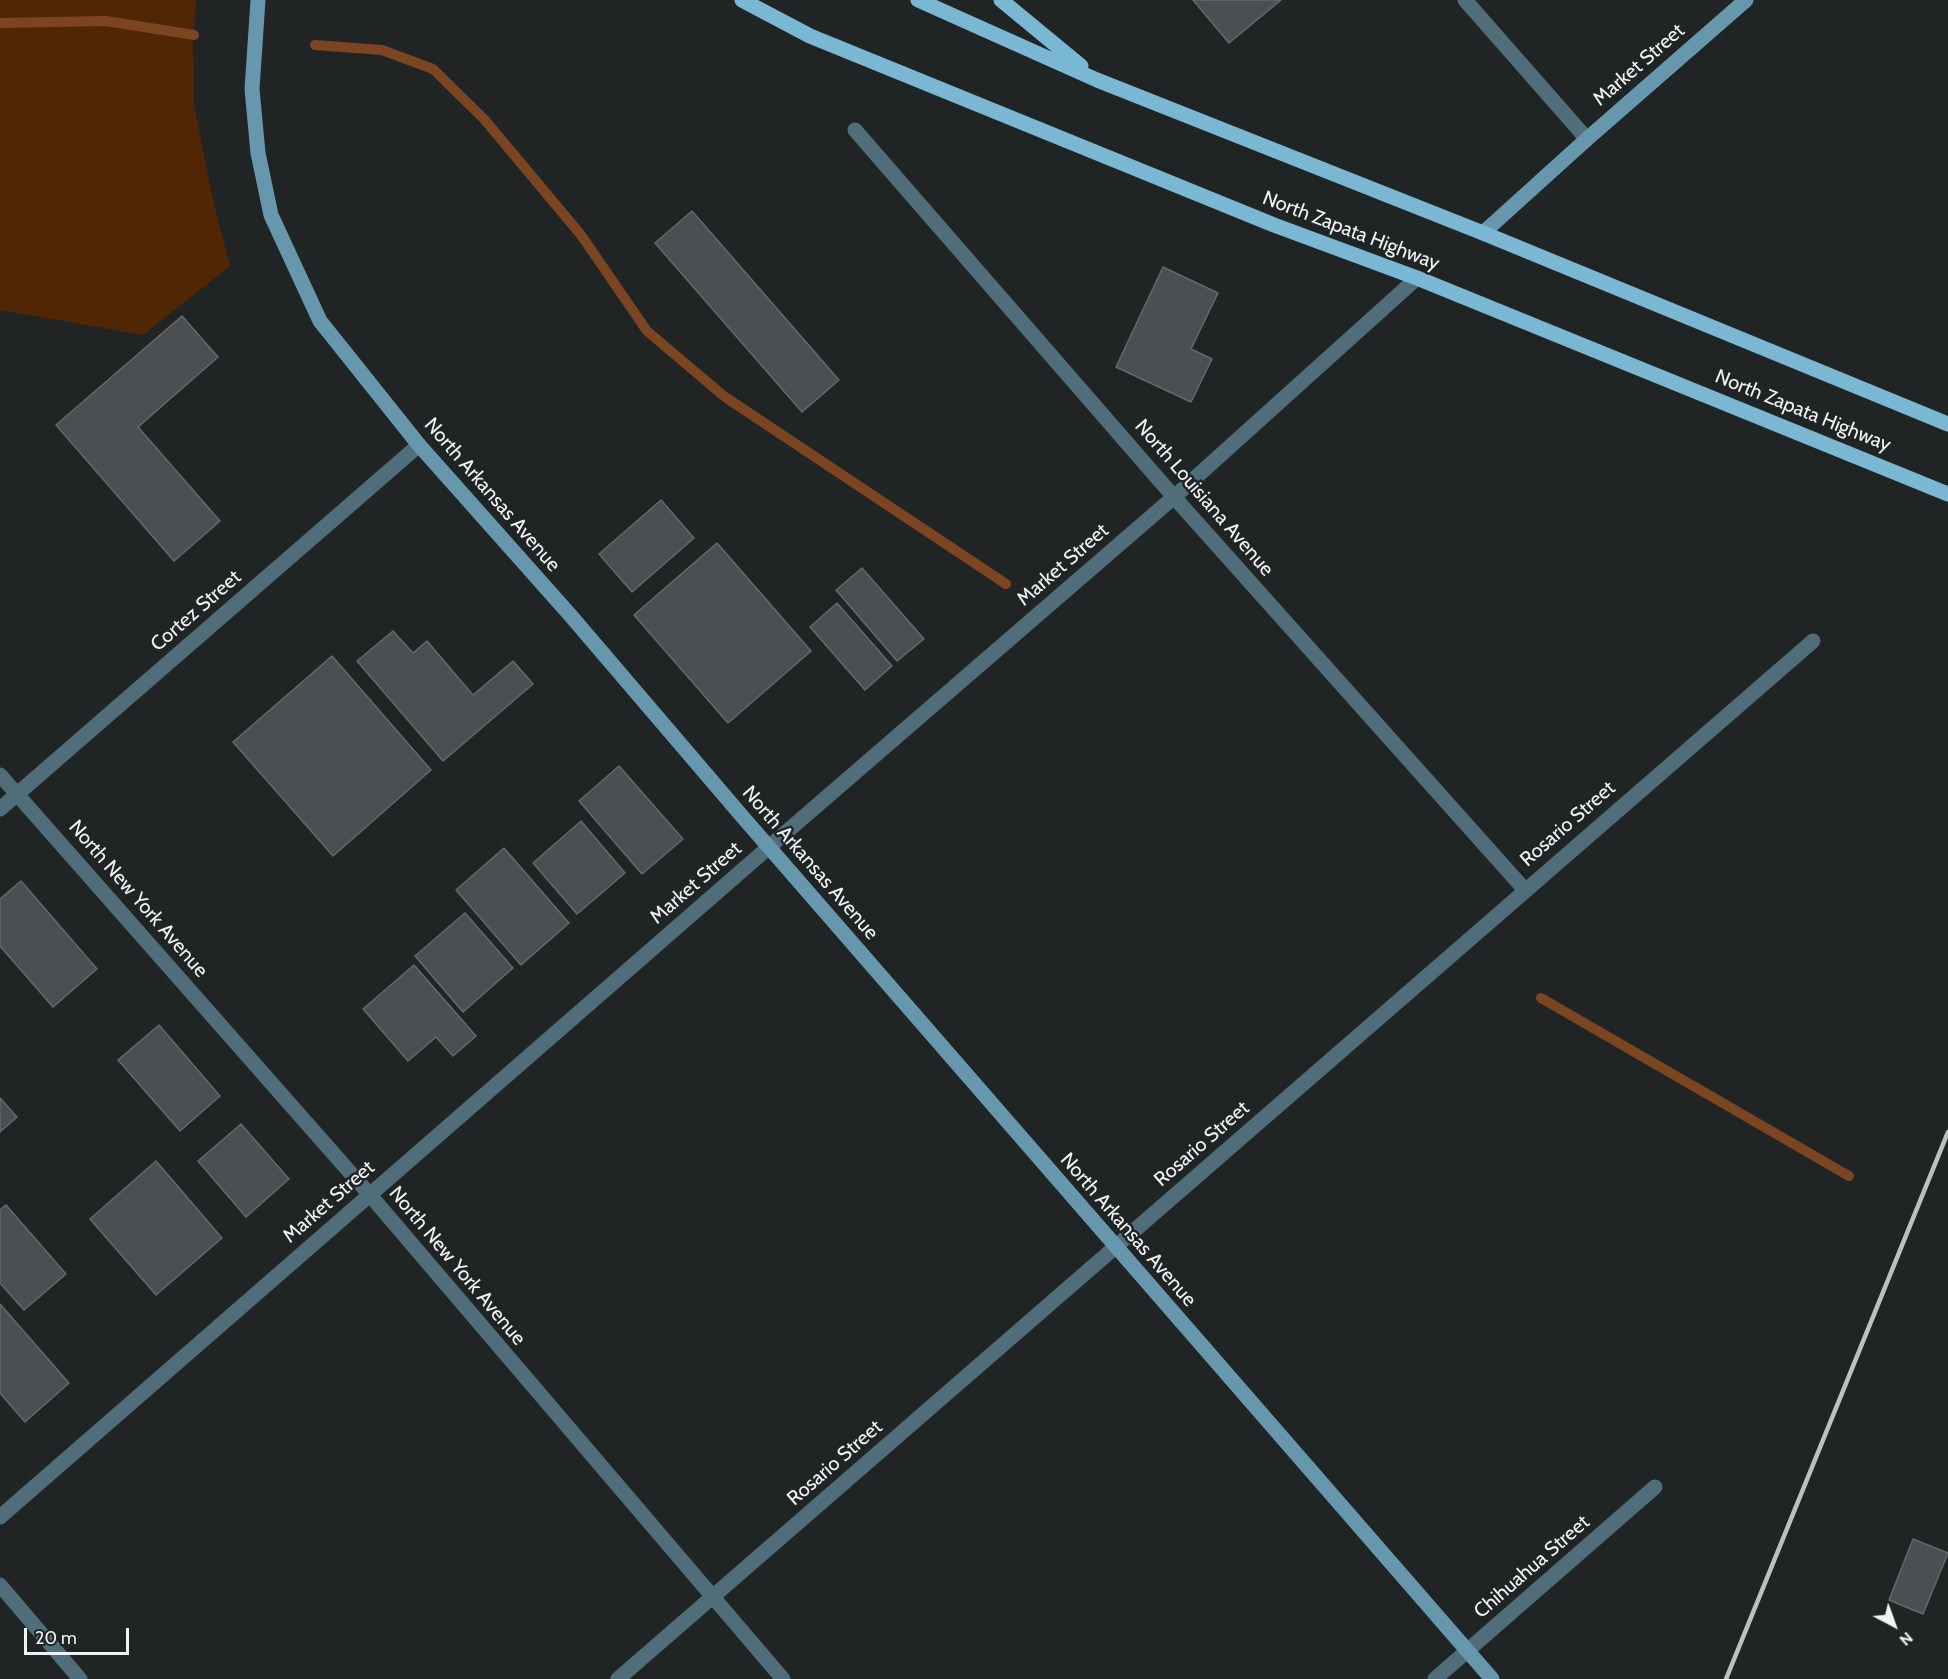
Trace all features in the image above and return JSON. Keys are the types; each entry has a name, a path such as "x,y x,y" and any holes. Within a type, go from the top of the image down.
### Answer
{"main road":[{"name":"North Arkansas Avenue","path":"258,0 252,89 258,153 271,215 320,321 419,445 571,616 769,848 1492,1679"},
{"name":"North Zapata Highway","path":"742,0 810,36 1274,225 1417,278 1948,494"},
{"path":"918,0 1097,80 1483,233 1948,424"},
{"path":"1000,0 1097,80"},
{"name":"Market Street","path":"1483,233 1746,0"}],"street":[{"path":"1465,0 1587,139"},
{"name":"North Louisiana Avenue","path":"855,130 1174,497 1525,890"},
{"name":"Market Street","path":"0,1517 1174,497 1417,278"},
{"name":"Cortez Street","path":"0,809 419,445"},
{"name":"Rosario Street","path":"618,1679 1813,641"},
{"name":"North New York Avenue","path":"0,775 370,1195 783,1679"},
{"name":"Chihuahua Street","path":"1435,1679 1655,1487"},
{"path":"0,1585 80,1679"}],"shaded area":[{"path":"0,0 196,0 193,45 194,104 212,195 230,266 143,335 0,310"}],"building":[{"path":"1193,0 1281,0 1229,43"},
{"path":"692,211 839,380 802,412 655,243"},
{"path":"1163,267 1218,293 1191,349 1212,359 1191,402 1116,367"},
{"path":"182,316 218,357 138,427 220,521 174,561 56,425"},
{"path":"661,500 694,538 632,592 599,554"},
{"path":"717,543 811,651 728,723 634,615"},
{"path":"862,568 924,639 897,661 836,590"},
{"path":"837,603 892,666 865,690 810,627"},
{"path":"393,631 413,653 427,641 473,695 513,661 533,684 443,761 357,661"},
{"path":"332,656 431,770 333,856 233,742"},
{"path":"619,766 683,839 642,874 579,801"},
{"path":"581,821 625,873 577,914 533,863"},
{"path":"504,848 569,923 521,965 456,890"},
{"path":"21,881 97,969 53,1007 0,946 0,899"},
{"path":"465,913 513,968 463,1012 415,956"},
{"path":"414,965 476,1036 453,1056 436,1037 408,1061 363,1009"},
{"path":"159,1025 220,1096 180,1131 118,1060"},
{"path":"0,1098 17,1117 0,1132"},
{"path":"241,1124 289,1179 246,1217 198,1161"},
{"path":"156,1161 222,1238 156,1295 90,1219"},
{"path":"6,1205 66,1274 24,1310 0,1283 0,1210"},
{"path":"0,1304 69,1383 25,1422 0,1393"},
{"path":"1913,1539 1948,1553 1923,1614 1889,1600"}],"waterway":[{"path":"0,23 106,21 194,35"},
{"path":"315,45 382,50 433,69 484,119 581,235 647,331 725,397 1006,584"},
{"path":"1541,998 1849,1176"}],"railway":[{"path":"1726,1679 1948,1132"}]}
